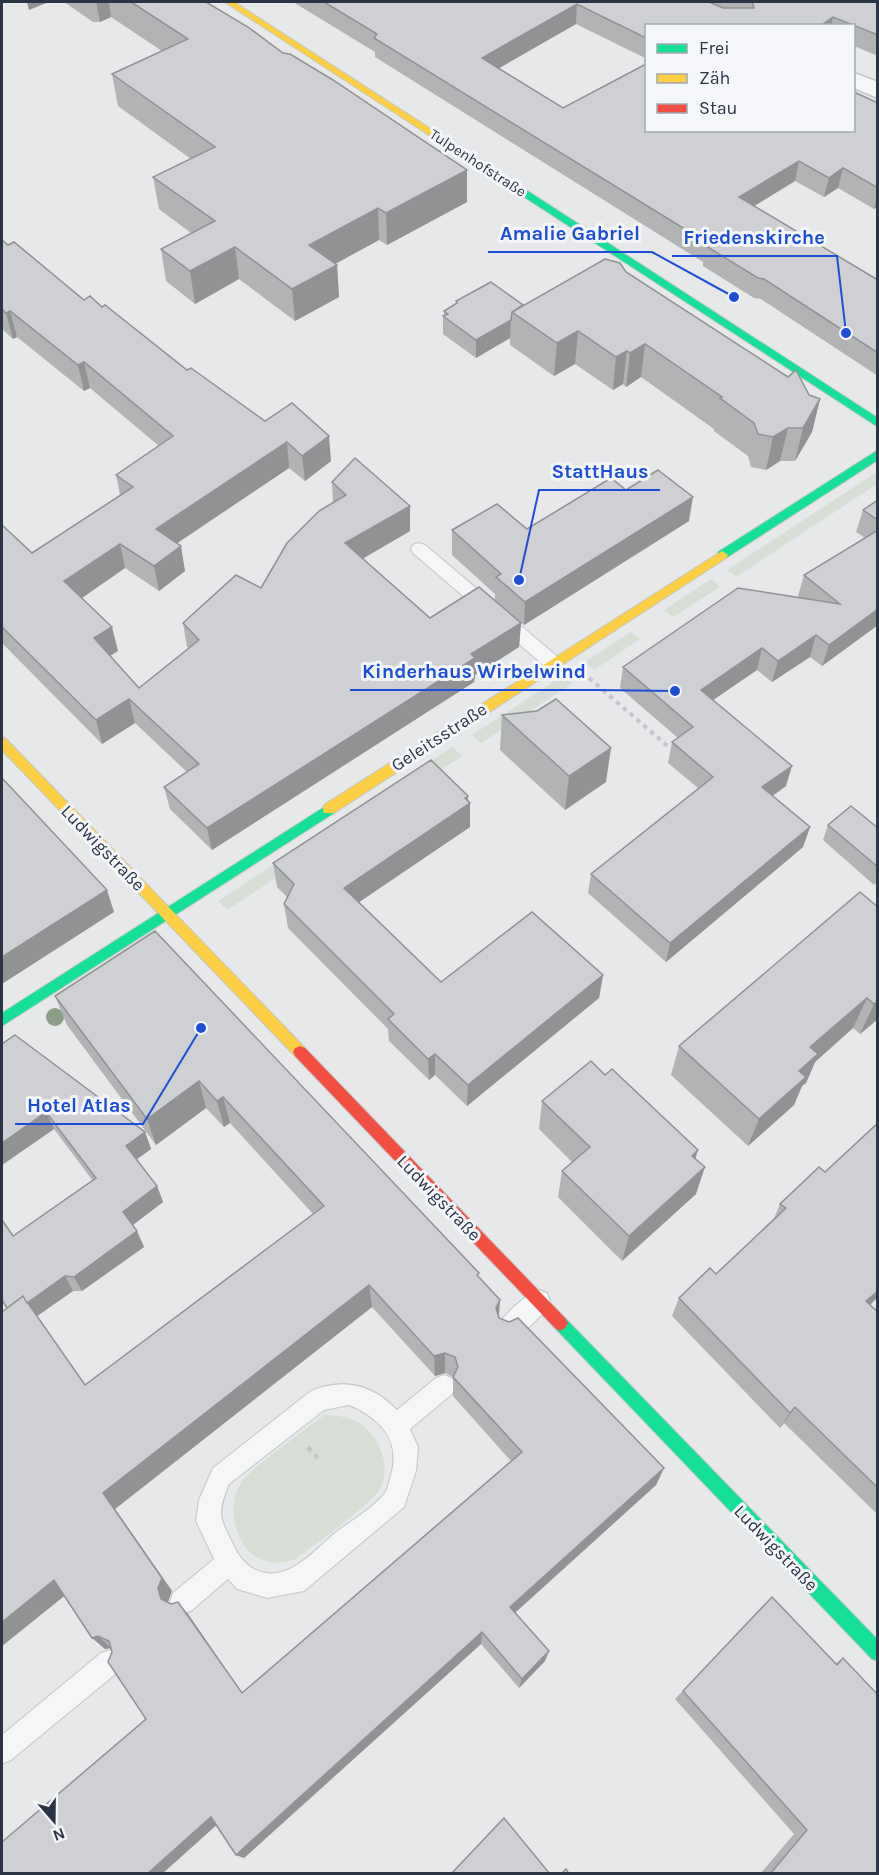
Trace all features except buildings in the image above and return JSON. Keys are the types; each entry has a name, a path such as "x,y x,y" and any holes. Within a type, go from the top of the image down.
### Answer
{"street":[{"name":"Tulpenhofstraße","path":"229,2 878,423"},
{"path":"855,80 878,91"},
{"name":"Geleitsstraße","path":"2,1020 878,454"},
{"name":"Ludwigstraße","path":"2,742 878,1653"}],"lane":[{"path":"419,549 558,660"},
{"path":"507,1330 538,1301"},
{"path":"396,1426 444,1386"},
{"path":"349,1394 376,1406 396,1426 406,1447 404,1471 396,1499 335,1550 295,1582 267,1586 246,1580 229,1563 208,1521 211,1500 221,1476 319,1399 349,1394"},
{"path":"182,1602 229,1563"},
{"path":"2,1751 110,1662"}],"path":[{"path":"558,660 670,748"}],"shaded area":[{"path":"877,472 877,484 736,577 727,570"},
{"path":"711,579 720,587 673,617 664,610"},
{"path":"631,632 640,639 594,670 585,662"},
{"path":"564,675 573,683 481,743 472,735"},
{"path":"452,747 462,756 227,910 218,901"},
{"path":"324,1415 353,1420 370,1432 383,1456 384,1475 381,1487 355,1514 296,1559 282,1562 263,1560 251,1553 241,1541 234,1516 237,1491 246,1476"}],"traffic: fast":[{"path":"432,133 878,423"},
{"path":"722,555 878,454"},
{"path":"2,1020 329,809"},
{"path":"560,1323 878,1653"}],"traffic: slow":[{"path":"229,2 432,133"},
{"path":"329,809 722,555"},
{"path":"2,742 300,1052"}],"traffic: jam":[{"path":"300,1052 560,1323"}],"place":[{"name":"Amalie Gabriel","path":"734,297"},
{"name":"Friedenskirche","path":"846,333"},
{"name":"StattHaus","path":"519,580"},
{"name":"Kinderhaus Wirbelwind","path":"675,691"},
{"name":"Hotel Atlas","path":"201,1028"}]}
